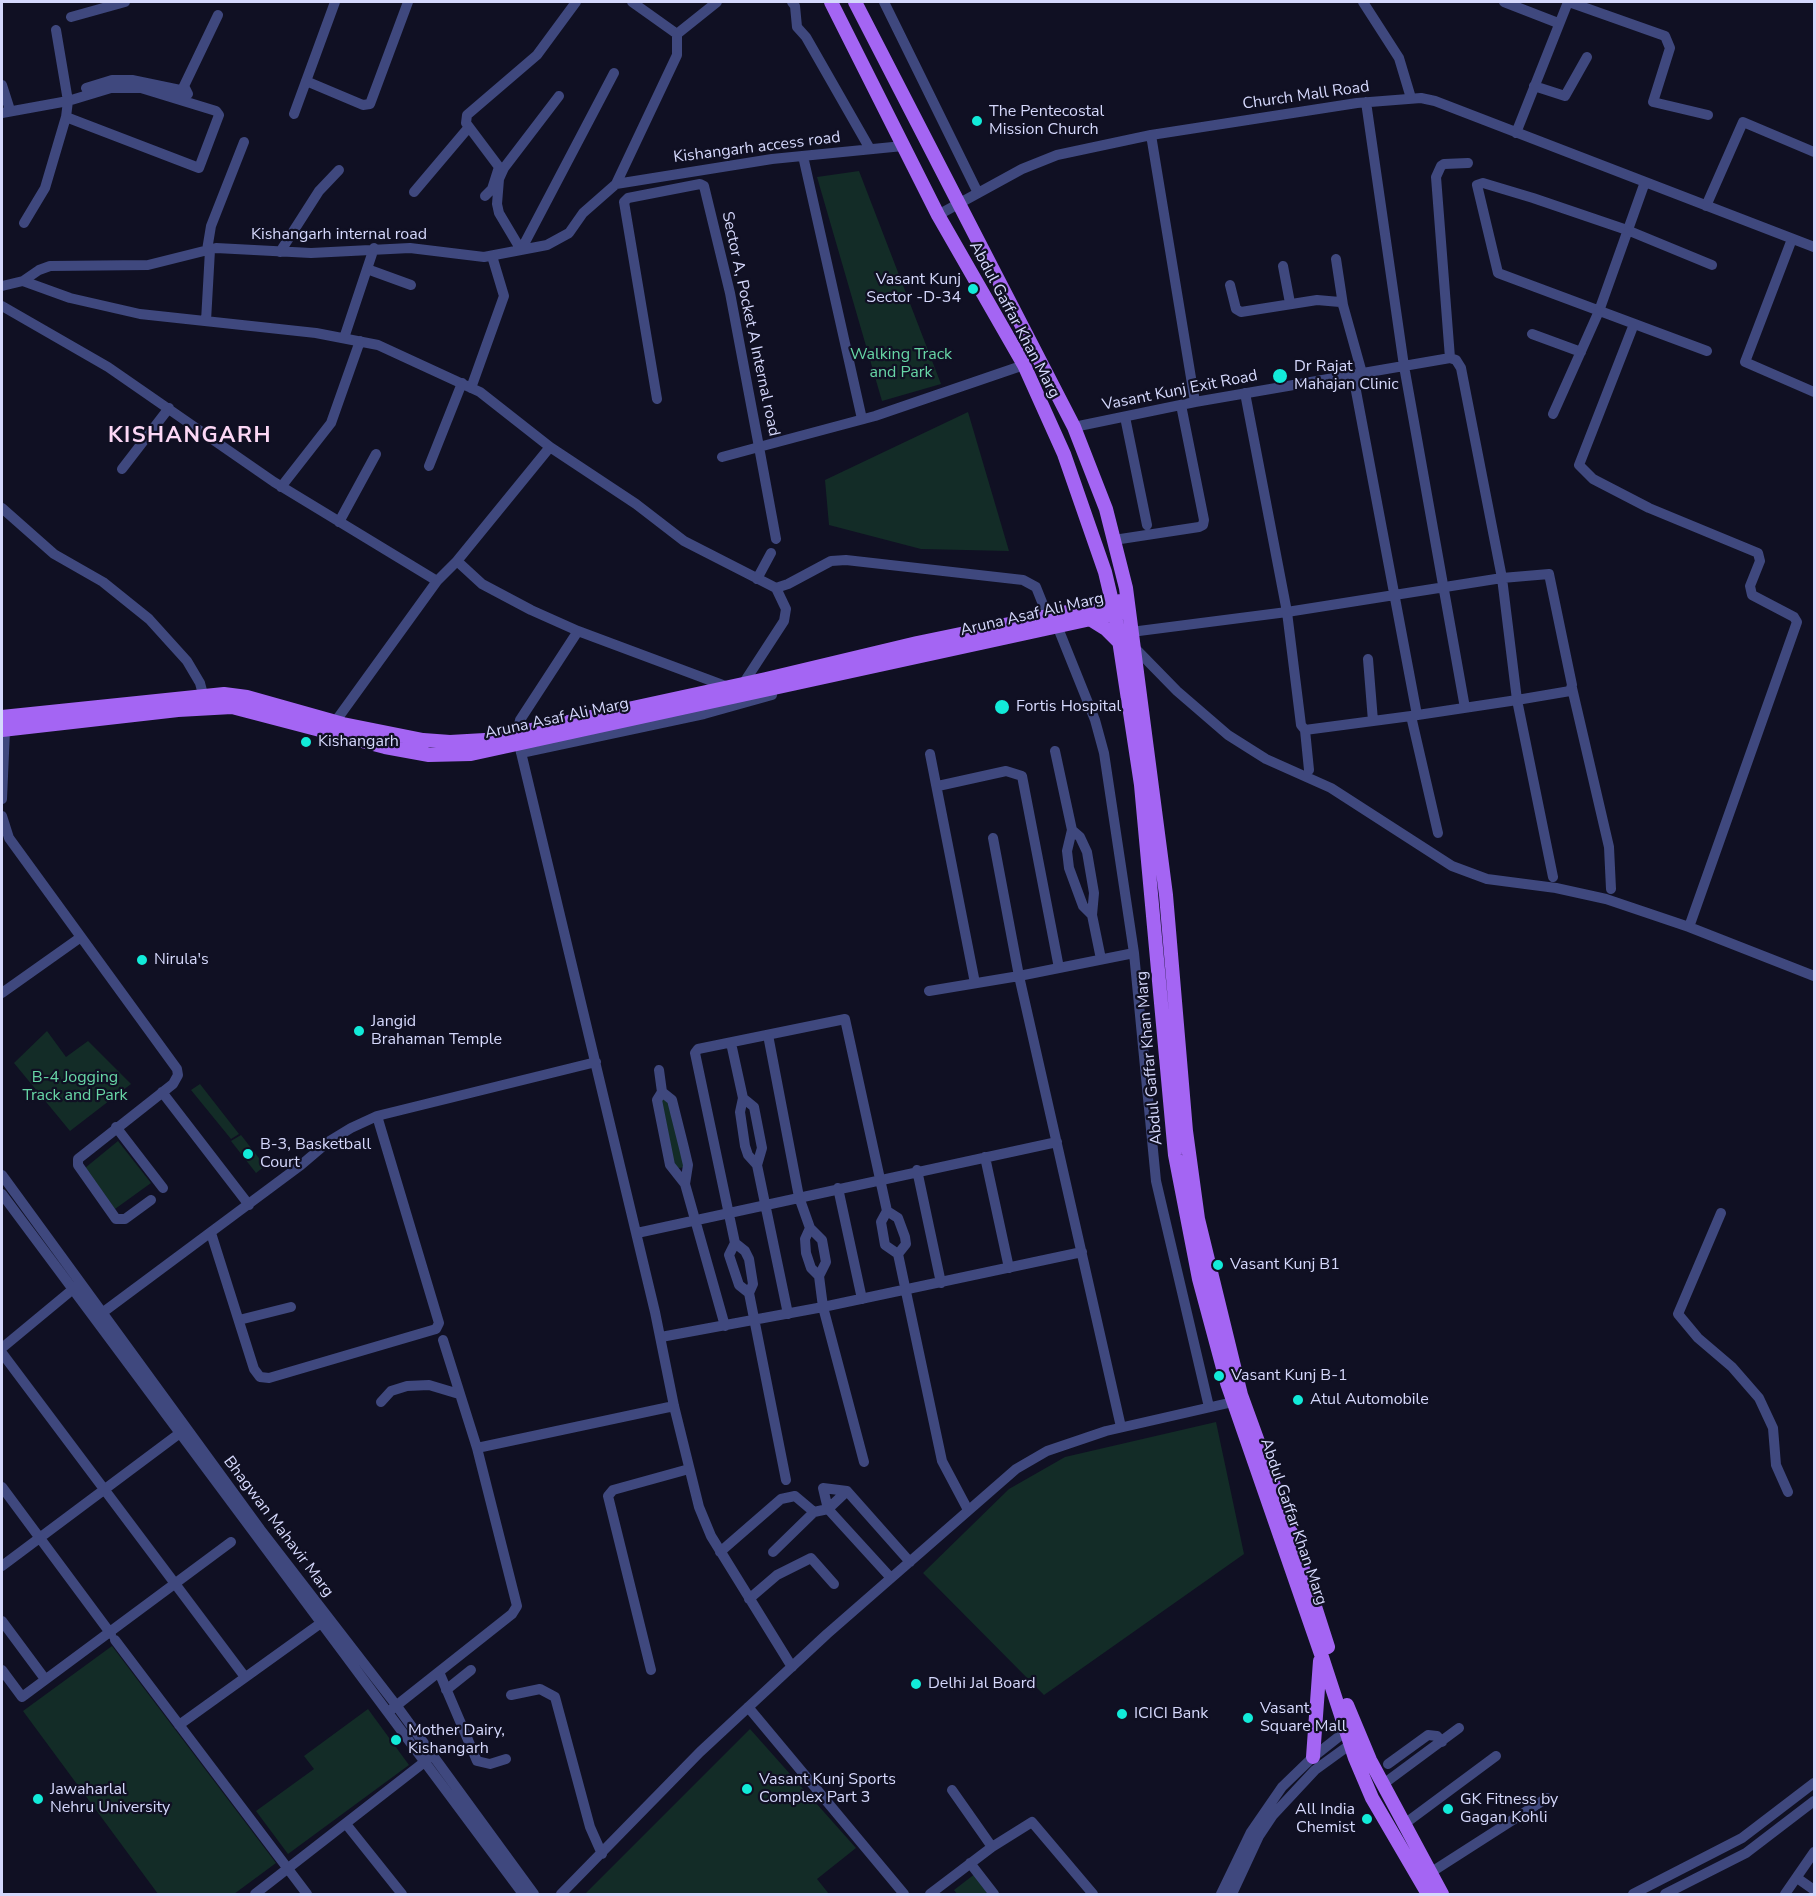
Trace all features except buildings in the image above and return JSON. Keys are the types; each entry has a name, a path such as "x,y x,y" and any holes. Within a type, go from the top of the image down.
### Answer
{"main road":[{"path":"831,2 903,146"},
{"name":"Abdul Gaffar Khan Marg","path":"855,2 1074,427 1100,487 1114,540 1166,895 1186,1131 1198,1219 1241,1395 1311,1588 1372,1798 1428,1894"},
{"name":"Abdul Gaffar Khan Marg","path":"903,146 938,215 1024,365 1064,454 1105,572 1122,603"},
{"path":"1105,572 1104,595 1091,614 1112,634 1127,640"},
{"name":"Aruna Asaf Ali Marg","path":"205,701 385,747 429,755 471,754 1058,628 1122,603"},
{"name":"Aruna Asaf Ali Marg","path":"3,726 247,697 380,733 450,742 484,740 519,743 728,687 917,643 1048,617 1091,614"},
{"name":"Abdul Gaffar Khan Marg","path":"1127,640 1175,1155 1197,1268 1233,1402 1353,1736 1442,1894"},
{"path":"1312,1757 1321,1652"}],"street":[{"path":"71,17 125,2"},
{"path":"294,114 334,2"},
{"path":"306,81 363,105 370,104 408,2"},
{"path":"485,196 492,189 499,166 466,123 467,116 537,55 576,2"},
{"path":"677,34 717,2"},
{"path":"792,2 795,6 796,27 806,37 870,149"},
{"path":"884,2 978,193"},
{"path":"1363,2 1399,58 1411,98"},
{"path":"1504,2 1558,23"},
{"path":"1516,133 1568,2 1665,36 1670,48 1653,102 1708,116"},
{"path":"638,3 677,34"},
{"path":"185,91 184,86 218,15"},
{"path":"24,223 45,188 66,117 67,98 56,30"},
{"path":"616,184 677,55 677,34"},
{"path":"1534,86 1565,96 1587,57"},
{"path":"521,250 614,73"},
{"path":"67,98 112,80 148,81 185,91 193,98 216,105"},
{"path":"2,85 6,112 111,88 141,88 216,111 219,116 199,168 66,117"},
{"path":"521,250 499,213 497,204 499,179 504,168 559,96"},
{"name":"Church Mall Road","path":"938,215 1038,162 1097,146 1151,135 1366,102 1411,98 1435,101 1815,247"},
{"path":"1366,102 1404,366 1465,708"},
{"path":"1706,206 1743,122 1815,152"},
{"path":"414,192 469,127"},
{"path":"1151,135 1195,402"},
{"path":"206,321 208,250 212,226 244,142"},
{"name":"Kishangarh access road","path":"616,184 672,173 903,146"},
{"path":"803,156 862,419"},
{"path":"1468,163 1444,164 1436,177 1450,358 1456,360 1461,368 1502,578 1517,700 1553,877"},
{"path":"280,252 319,191 339,170"},
{"path":"1553,414 1599,311 1645,182"},
{"path":"1707,351 1497,273 1477,185 1483,183 1533,198 1627,230 1712,265"},
{"name":"Kishangarh internal road","path":"23,281 39,270 56,265 148,265 208,250 228,248 280,252 417,248 492,256 557,241 568,233 583,213 616,184"},
{"name":"Sector A, Pocket A Internal road","path":"657,394 641,309 625,200 703,184 730,292 759,447 924,400 1024,365"},
{"path":"1792,239 1745,362 1815,392"},
{"path":"344,338 374,248"},
{"path":"429,466 467,385 504,296 492,256"},
{"path":"1336,259 1358,374 1414,716 1438,833"},
{"path":"1283,266 1290,303"},
{"path":"367,270 411,285"},
{"path":"2,286 23,281 95,305 150,315 360,341 378,345 467,385 497,404 550,447 636,504 693,546 776,588 786,609 784,621 743,684"},
{"path":"1230,285 1236,309 1241,312 1290,303 1327,300 1343,305"},
{"path":"2,306 108,367 281,487 437,582"},
{"path":"1634,324 1579,465 1593,479 1649,508 1754,550 1760,558 1750,586 1752,595 1794,617 1797,622 1689,927"},
{"path":"1532,334 1581,352"},
{"path":"281,487 332,423 360,341"},
{"name":"Vasant Kunj Exit Road","path":"1074,427 1195,402 1450,358"},
{"path":"1245,393 1287,612 1309,770"},
{"path":"1114,540 1203,525 1204,520 1181,405"},
{"path":"122,469 169,408"},
{"path":"1125,417 1147,525"},
{"path":"335,722 437,582 457,561 550,447"},
{"path":"723,457 759,447 776,539"},
{"path":"339,522 376,454"},
{"path":"2,508 54,554 104,582 149,619 187,661 205,701"},
{"path":"757,579 771,553"},
{"path":"776,588 831,561 846,560 1023,580 1036,587 1048,617"},
{"path":"457,561 477,580 501,595 578,631 728,687"},
{"path":"1611,889 1609,847 1572,688 1549,574 1502,578 1287,612 1169,627 1127,640 1177,691 1228,735 1266,759 1331,788 1452,866 1487,879 1556,888 1594,896 1689,927 1815,976"},
{"path":"1058,628 1095,720 1104,753 1134,953 1156,1181 1209,1407"},
{"path":"578,631 520,720 519,743 637,1233 674,1406 703,1521 792,1667"},
{"path":"1368,659 1373,722"},
{"path":"519,743 704,714 825,681 921,663"},
{"path":"1305,730 1373,722 1568,692 1572,688"},
{"path":"2,800 3,726"},
{"path":"1055,751 1072,830 1067,851 1070,868 1083,906 1092,915"},
{"path":"930,754 975,983"},
{"path":"938,786 1006,771 1022,776 1059,968"},
{"path":"2,816 9,838 177,1070 176,1080 78,1159 78,1165 118,1220 151,1200"},
{"path":"1072,830 1080,837 1087,852 1095,893 1092,915 1101,960"},
{"path":"993,838 1019,976 1121,1427"},
{"path":"2,993 81,937"},
{"path":"929,991 1134,953"},
{"path":"749,1293 753,1284 747,1254 735,1243 694,1055 698,1049 845,1019 878,1179 887,1211 898,1218 905,1237 906,1244 898,1254"},
{"path":"768,1035 799,1197 810,1228 822,1240 826,1262 819,1276 824,1307 864,1462"},
{"path":"731,1043 743,1098 740,1112 745,1146 748,1155 757,1164"},
{"path":"99,1316 249,1205 328,1142 377,1116 596,1062"},
{"path":"659,1070 662,1092 657,1100 670,1165 685,1184"},
{"path":"162,1092 249,1205"},
{"path":"662,1092 672,1100 688,1165 685,1184 693,1220 725,1326"},
{"path":"743,1098 754,1107 762,1148 757,1164 788,1314"},
{"path":"210,1233 254,1369 260,1377 264,1378 438,1328 439,1323 377,1116"},
{"path":"116,1127 163,1188"},
{"path":"637,1233 917,1170 1057,1142"},
{"path":"985,1157 1008,1268"},
{"path":"917,1170 941,1283"},
{"name":"Bhagwan Mahavir Marg","path":"2,1175 81,1282 99,1316 387,1713 427,1759 534,1894"},
{"path":"838,1188 862,1299"},
{"name":"Bhagwan Mahavir Marg","path":"2,1194 73,1291 99,1316"},
{"path":"887,1211 881,1222 885,1245 898,1254 937,1444 942,1461 968,1510"},
{"path":"1721,1213 1678,1314 1698,1338 1732,1367 1759,1398 1773,1428 1776,1465 1788,1492"},
{"path":"810,1228 805,1239 806,1253 811,1268 819,1276"},
{"path":"735,1243 729,1255 739,1285 749,1293 786,1480"},
{"path":"661,1337 756,1321 1082,1252"},
{"path":"2,1348 81,1282"},
{"path":"238,1320 291,1307"},
{"path":"387,1713 512,1614 518,1606 477,1448 443,1340"},
{"path":"2,1353 103,1491 245,1677"},
{"path":"381,1402 391,1391 407,1386 429,1385 459,1394"},
{"path":"561,1894 700,1752 748,1707 968,1510 1030,1459 1047,1451 1121,1427 1233,1402"},
{"path":"477,1448 674,1406"},
{"path":"2,1566 182,1431"},
{"name":"Bhagwan Mahavir Marg","path":"182,1431 396,1705 427,1759 523,1894"},
{"path":"651,1670 608,1496 612,1490 689,1469"},
{"path":"2,1487 306,1894"},
{"path":"891,1578 828,1509 823,1488 847,1491 910,1562"},
{"path":"773,1552 814,1512 828,1509 847,1491"},
{"path":"720,1552 781,1499 795,1496 814,1512"},
{"path":"2,1670 22,1697 45,1679 52,1677 113,1637 231,1542"},
{"path":"749,1599 777,1575 811,1558 834,1584"},
{"path":"2,1621 45,1679"},
{"path":"179,1725 321,1623"},
{"path":"446,1690 471,1670"},
{"path":"439,1672 477,1761 490,1764 506,1759"},
{"path":"511,1695 540,1689 555,1697 590,1827 602,1854"},
{"path":"748,1707 904,1894"},
{"path":"1382,1785 1459,1728"},
{"path":"1388,1764 1428,1735 1437,1736 1442,1742"},
{"path":"1221,1894 1259,1820 1282,1787 1312,1757 1353,1736"},
{"path":"1232,1894 1259,1836 1273,1815 1314,1770 1353,1736"},
{"path":"1403,1825 1496,1756"},
{"path":"255,1894 427,1759"},
{"path":"1634,1894 1745,1836 1815,1783"},
{"path":"952,1790 992,1847"},
{"path":"1430,1873 1547,1798"},
{"path":"1665,1894 1752,1848 1815,1800"},
{"path":"930,1894 992,1847 1032,1822 1093,1894"},
{"path":"346,1824 402,1894"},
{"path":"1745,1836 1752,1848"},
{"path":"1785,1894 1815,1851"},
{"path":"970,1863 994,1894"},
{"path":"1797,1878 1815,1890"}],"green space":[{"name":"Walking Track and Park","path":"859,171 941,384 882,401 817,177"},
{"path":"968,412 1009,551 921,549 829,525 825,480"},
{"name":"B-4 Jogging Track and Park","path":"47,1031 66,1057 88,1041 131,1084 70,1131 14,1063"},
{"path":"200,1084 239,1134 231,1139 191,1090"},
{"path":"658,1090 668,1100 685,1167 673,1169"},
{"name":"B-3, Basketball Court","path":"241,1135 265,1166 256,1173 231,1141"},
{"path":"118,1141 151,1183 115,1209 85,1168"},
{"path":"1216,1422 1244,1554 1044,1695 923,1573 1009,1489 1065,1457"},
{"path":"112,1646 276,1863 234,1894 158,1894 23,1711"},
{"path":"368,1709 409,1765 288,1854 256,1811 314,1769 304,1756"},
{"name":"Vasant Kunj Sports Complex Part 3","path":"750,1729 856,1848 817,1879 829,1894 585,1894"},
{"path":"980,1870 1000,1894 957,1894 954,1890"}],"place":[{"name":"The Pentecostal Mission Church","path":"977,121"},
{"name":"Vasant Kunj Sector -D-34","path":"973,289"},
{"name":"Dr Rajat Mahajan Clinic","path":"1280,376"},
{"name":"Fortis Hospital","path":"1002,707"},
{"name":"Kishangarh","path":"306,742"},
{"name":"Nirula's","path":"142,960"},
{"name":"Jangid Brahaman Temple","path":"359,1031"},
{"name":"B-3, Basketball Court","path":"248,1154"},
{"name":"Vasant Kunj B1","path":"1218,1265"},
{"name":"Vasant Kunj B-1","path":"1219,1376"},
{"name":"Atul Automobile","path":"1298,1400"},
{"name":"Delhi Jal Board","path":"916,1684"},
{"name":"ICICI Bank","path":"1122,1714"},
{"name":"Vasant Square Mall","path":"1248,1718"},
{"name":"Mother Dairy, Kishangarh","path":"396,1740"},
{"name":"Vasant Kunj Sports Complex Part 3","path":"747,1789"},
{"name":"Jawaharlal Nehru University","path":"38,1799"},
{"name":"GK Fitness by Gagan Kohli","path":"1448,1809"},
{"name":"All India Chemist","path":"1367,1819"}],"district":[{"name":"KISHANGARH","path":"190,437"}]}
